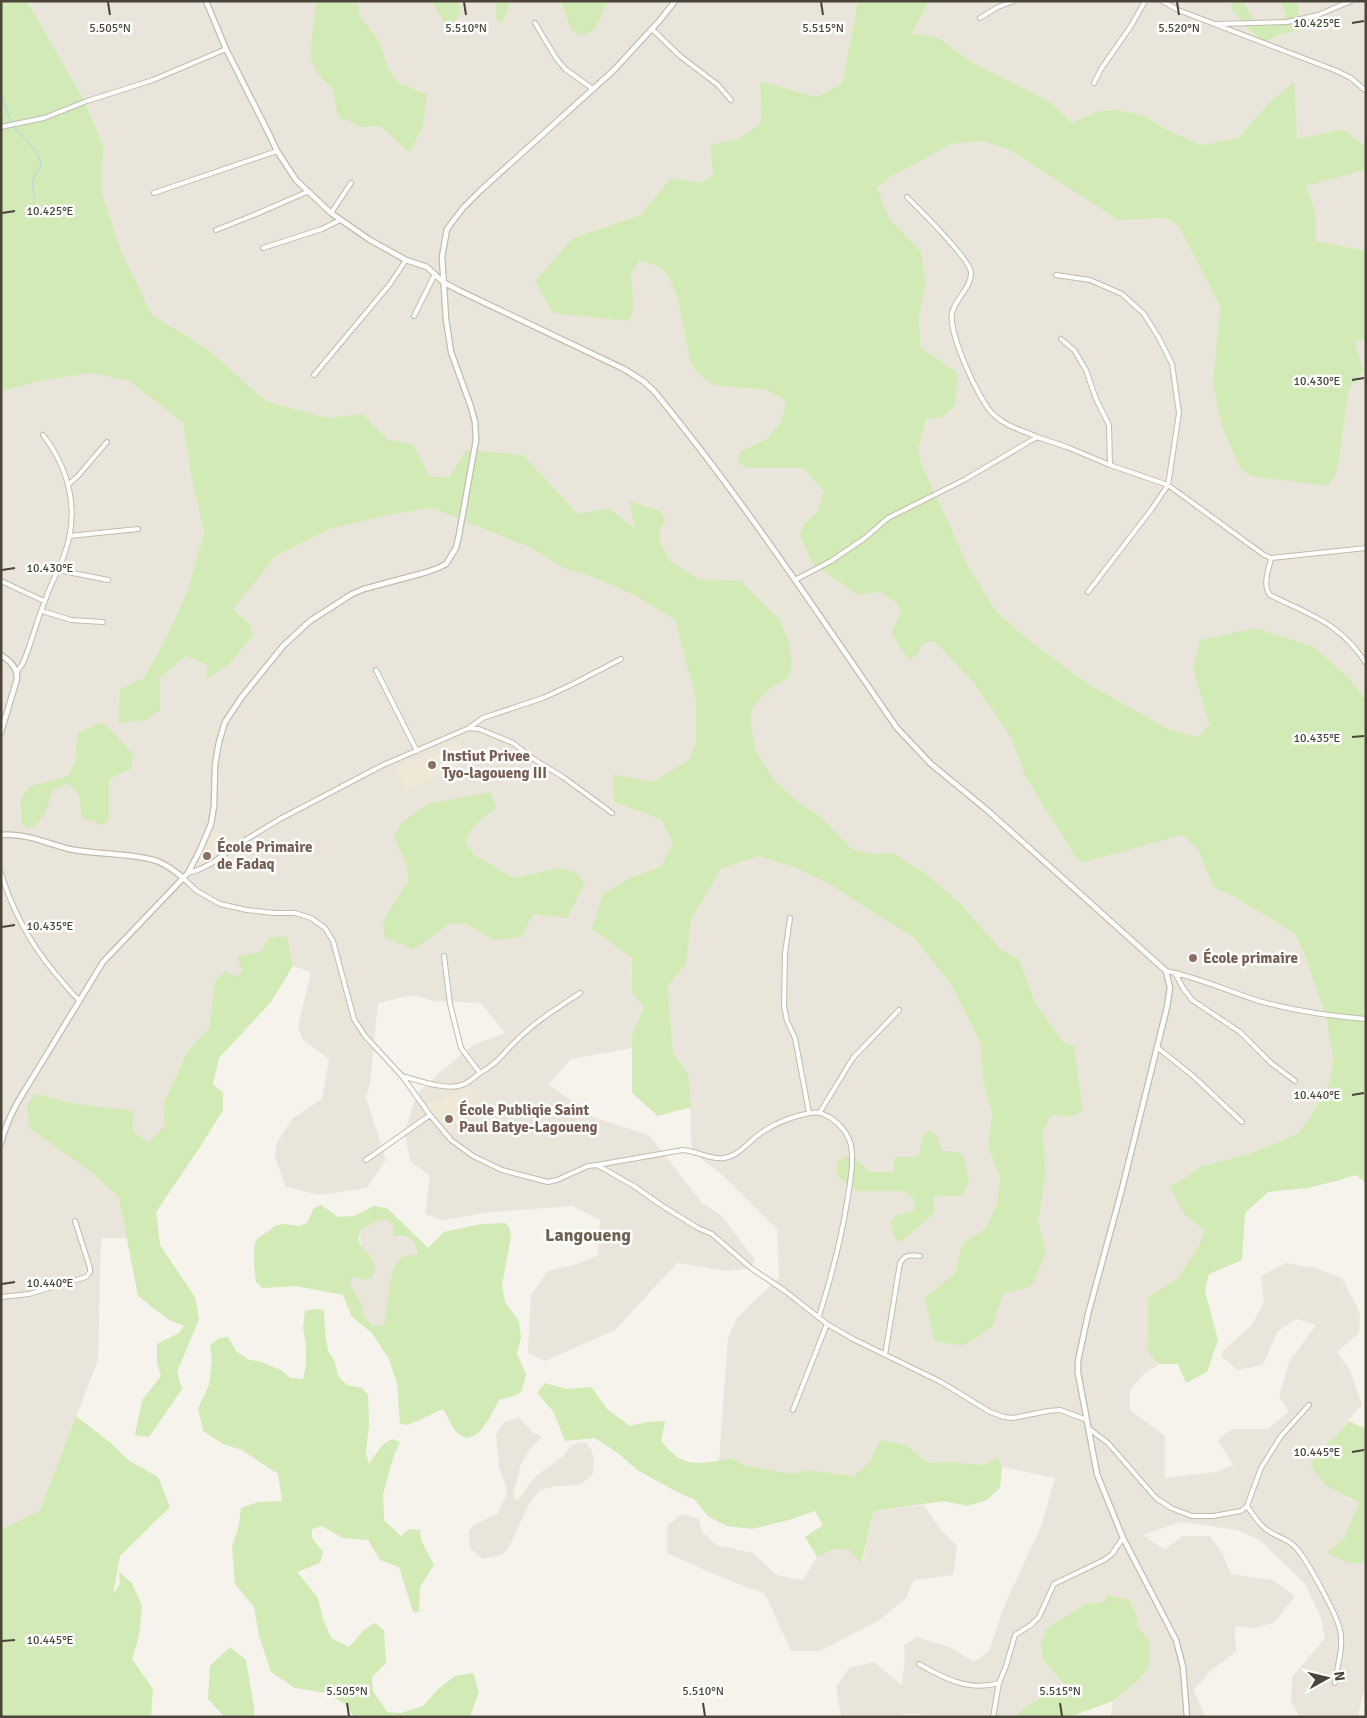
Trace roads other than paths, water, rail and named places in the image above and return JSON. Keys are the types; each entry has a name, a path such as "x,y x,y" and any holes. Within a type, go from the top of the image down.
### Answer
{"street":[{"path":"206,1 226,49 277,151 296,180 307,192 340,220 370,240 406,260 427,267 444,282 584,349 643,381 667,406 795,580 897,728 931,764 1000,822 1166,971 1185,975 1294,1010 1318,1015 1366,1019"},
{"path":"1,1143 14,1106 103,962 188,873 211,824 214,806 215,765 225,722 241,698 283,646 310,621 352,594 446,564 456,548 473,460 475,431 471,407 451,352 446,319 442,269 444,240 447,229 462,208 614,70 675,1"},
{"path":"980,18 998,7 1014,1"},
{"path":"1094,83 1145,1"},
{"path":"1162,1 1214,25 1337,71 1351,78 1366,91"},
{"path":"1214,25 1242,22 1288,22 1318,15 1350,1"},
{"path":"535,24 565,69 593,89"},
{"path":"652,29 680,56 718,85 731,100"},
{"path":"1,127 44,118 87,101 153,80 226,49"},
{"path":"154,193 277,151"},
{"path":"331,213 351,183"},
{"path":"216,230 307,192"},
{"path":"907,197 941,232 968,264 971,271 970,281 956,304 952,314 952,326 964,361 982,398 992,413 1004,423 1016,430 1168,485 1271,558 1366,548"},
{"path":"264,248 322,229 340,220"},
{"path":"314,375 390,284 406,260"},
{"path":"414,316 435,274"},
{"path":"1056,275 1090,280 1122,294 1144,314 1172,364 1179,413 1168,485 1088,592"},
{"path":"1061,339 1074,350 1086,370 1096,399 1109,425 1110,465"},
{"path":"1,732 17,679 17,672 26,657 44,601 65,553 69,536 72,505 69,484 54,449 43,435"},
{"path":"795,580 831,561 865,538 888,518 964,480 1037,437"},
{"path":"69,484 108,442"},
{"path":"69,536 138,529"},
{"path":"1271,558 1266,583 1267,591 1270,595 1316,616 1341,633 1366,662"},
{"path":"58,570 108,580"},
{"path":"1,581 44,601"},
{"path":"42,610 76,621 103,622"},
{"path":"1,655 17,672"},
{"path":"188,873 212,863 237,844 326,794 383,765 469,728 484,718 543,698 621,659"},
{"path":"376,670 417,752"},
{"path":"469,728 479,729 513,743 612,813"},
{"path":"1,836 10,834 30,836 69,848 156,861 170,868 197,891 220,904 247,910 295,913 311,918 324,928 333,941 354,1019 365,1036 402,1076 451,1140 473,1156 502,1170 548,1182 588,1166 683,1150 726,1158 735,1154 762,1132 779,1123 809,1113 820,1112 840,1124 847,1134 851,1146 851,1178 833,1274 819,1316"},
{"path":"1,873 19,918 47,964 68,991 80,1001"},
{"path":"790,918 785,953 784,1006 787,1021 795,1038 809,1113"},
{"path":"444,956 450,1004 461,1048 480,1072"},
{"path":"1166,971 1170,988 1158,1048 1088,1314 1078,1361 1078,1373 1097,1474 1124,1538 1176,1640 1183,1667 1187,1717"},
{"path":"1175,973 1192,1000 1228,1022 1270,1062 1295,1081"},
{"path":"402,1076 433,1085 456,1087 464,1085 501,1058 517,1040 545,1016 580,993"},
{"path":"820,1112 853,1058 899,1010"},
{"path":"1158,1048 1193,1076 1242,1122"},
{"path":"366,1160 430,1115"},
{"path":"597,1165 634,1186 698,1228 712,1234 751,1268 828,1324 941,1382 990,1412 1013,1418 1060,1410 1087,1420"},
{"path":"1,1297 29,1294 86,1277 90,1272 90,1268 76,1221"},
{"path":"885,1354 900,1263 904,1257 909,1255 920,1256"},
{"path":"793,1410 828,1324"},
{"path":"1088,1428 1108,1443 1156,1498 1171,1508 1192,1516 1213,1516 1241,1511 1247,1506 1261,1468 1280,1436 1309,1405"},
{"path":"1247,1506 1259,1523 1270,1533 1283,1538 1298,1549 1327,1601 1340,1629 1341,1645 1335,1683"},
{"path":"993,1717 999,1683 1015,1636 1031,1626 1039,1617 1054,1584 1104,1560 1112,1554 1124,1538"},
{"path":"919,1664 939,1676 977,1687 999,1683"}],"waterway":[{"path":"1,94 11,122"},
{"path":"13,126 35,150 40,161 41,167 35,175 33,182 35,199"}],"place":[{"name":"Instiut Privee Tyo-lagoueng III","path":"432,765"},
{"name":"École Primaire de Fadaq","path":"207,856"},
{"name":"École primaire","path":"1193,958"},
{"name":"École Publiqie Saint Paul Batye-Lagoueng","path":"449,1119"}],"district":[{"name":"Langoueng","path":"588,1235"}]}
